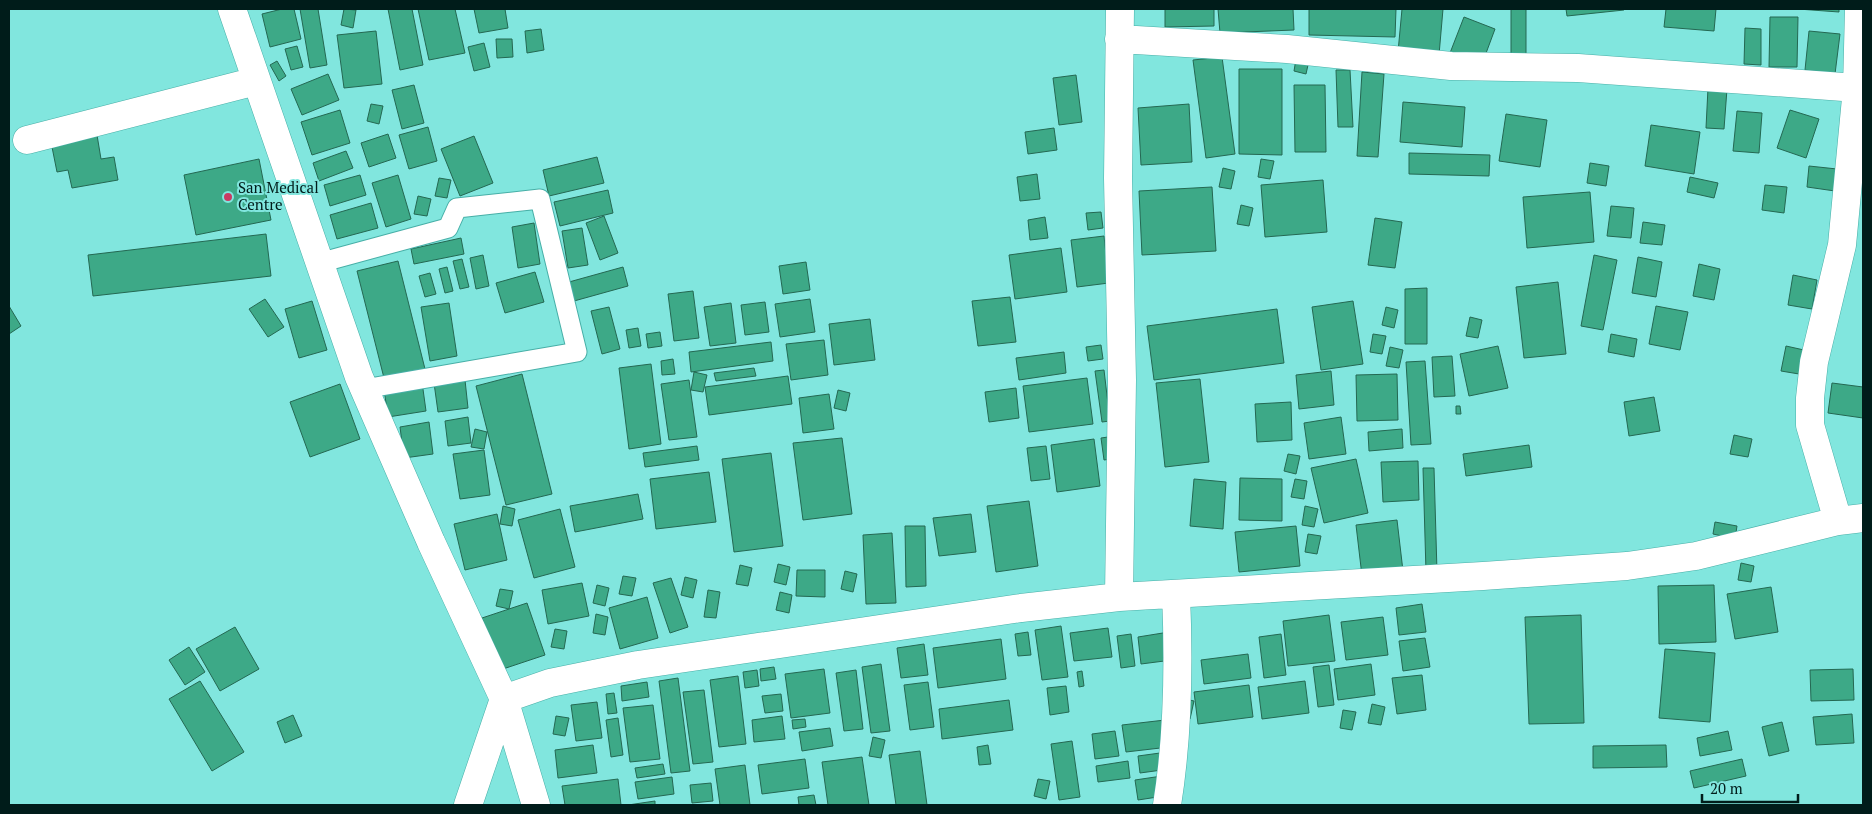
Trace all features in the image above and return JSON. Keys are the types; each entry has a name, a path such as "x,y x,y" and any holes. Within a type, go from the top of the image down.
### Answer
{"street":[{"path":"232,9 364,389 431,542 504,699 536,805"},
{"path":"1120,9 1118,178 1122,380 1120,597"},
{"path":"504,699 550,683 638,665 1011,610 1120,597 1627,566 1696,556 1851,520 1810,425 1810,398 1814,362 1842,245 1857,88 1859,9"},
{"path":"1119,39 1287,49 1451,66 1578,68 1857,88"},
{"path":"27,140 256,81"},
{"path":"1167,805 1175,718 1178,641 1176,594"},
{"path":"468,805 504,699"}],"lane":[{"path":"319,262 448,228 457,208 540,199 577,352 364,389"}],"building":[{"path":"282,9 294,9 301,39 270,47 262,14"},
{"path":"300,9 318,9 327,65 310,68"},
{"path":"344,9 356,10 353,28 341,25"},
{"path":"388,9 412,9 423,65 400,70"},
{"path":"418,9 455,9 465,53 429,60"},
{"path":"474,9 505,9 508,28 479,33"},
{"path":"1165,9 1214,9 1214,26 1165,27"},
{"path":"1218,9 1293,9 1294,30 1220,33"},
{"path":"1309,9 1396,9 1395,37 1309,35"},
{"path":"1402,9 1443,9 1439,55 1398,52"},
{"path":"1511,9 1526,9 1526,58 1511,58"},
{"path":"1566,9 1624,9 1624,10 1567,16"},
{"path":"1666,9 1716,9 1714,31 1664,27"},
{"path":"1798,9 1839,9 1839,12"},
{"path":"1464,17 1495,29 1482,64 1450,53"},
{"path":"1770,17 1798,17 1797,67 1769,67"},
{"path":"1745,28 1761,29 1761,65 1744,64"},
{"path":"541,29 544,50 527,53 525,31"},
{"path":"376,31 382,84 344,88 337,35"},
{"path":"1809,31 1840,34 1835,74 1805,70"},
{"path":"496,39 512,39 513,57 497,58"},
{"path":"484,43 490,67 474,71 468,47"},
{"path":"297,46 303,67 291,70 285,49"},
{"path":"1297,53 1310,56 1306,74 1294,71"},
{"path":"1222,57 1235,154 1206,158 1193,60"},
{"path":"277,61 286,76 279,81 270,65"},
{"path":"1239,69 1282,69 1282,155 1239,154"},
{"path":"1336,70 1350,70 1353,127 1338,127"},
{"path":"1362,72 1384,74 1378,157 1357,156"},
{"path":"328,74 339,100 302,115 291,89"},
{"path":"1076,75 1082,122 1059,125 1053,78"},
{"path":"414,85 424,123 402,129 392,90"},
{"path":"1294,85 1325,85 1326,152 1295,152"},
{"path":"1708,88 1727,89 1724,129 1706,128"},
{"path":"1403,102 1465,107 1462,147 1400,142"},
{"path":"371,104 383,106 379,124 367,121"},
{"path":"1189,104 1192,162 1141,165 1138,108"},
{"path":"340,110 350,143 312,155 301,122"},
{"path":"1790,110 1819,119 1806,158 1777,148"},
{"path":"1737,111 1762,113 1759,153 1733,151"},
{"path":"1506,114 1547,120 1540,167 1499,161"},
{"path":"1651,125 1700,132 1694,174 1645,166"},
{"path":"428,127 437,161 409,169 399,135"},
{"path":"1054,128 1057,150 1028,154 1025,132"},
{"path":"96,129 101,159 114,157 118,180 72,188 68,170 57,172 50,137"},
{"path":"388,134 396,158 369,167 361,143"},
{"path":"474,136 493,183 460,196 441,149"},
{"path":"346,151 353,168 319,181 313,163"},
{"path":"1409,153 1490,155 1489,176 1409,174"},
{"path":"597,157 604,183 549,196 543,170"},
{"name":"San Medical Centre","path":"259,159 271,220 196,235 184,175"},
{"path":"1261,159 1274,161 1270,179 1258,177"},
{"path":"1590,163 1609,166 1606,186 1587,183"},
{"path":"1809,166 1837,169 1835,191 1807,187"},
{"path":"1223,168 1235,171 1231,189 1219,187"},
{"path":"1037,174 1040,199 1020,201 1017,177"},
{"path":"360,175 366,195 330,206 324,185"},
{"path":"398,175 411,219 386,227 372,183"},
{"path":"1690,177 1718,183 1714,198 1687,192"},
{"path":"439,178 451,180 447,198 435,196"},
{"path":"1323,180 1327,232 1265,237 1261,185"},
{"path":"1765,185 1787,187 1784,213 1762,210"},
{"path":"1212,187 1216,251 1142,255 1139,191"},
{"path":"608,190 613,213 560,226 554,202"},
{"path":"1590,192 1594,242 1527,248 1523,197"},
{"path":"418,196 431,199 427,216 414,214"},
{"path":"371,203 378,228 337,239 330,215"},
{"path":"1241,205 1253,208 1249,226 1237,224"},
{"path":"1611,206 1634,208 1631,238 1607,236"},
{"path":"1101,212 1103,228 1088,230 1086,213"},
{"path":"604,216 618,253 600,260 586,223"},
{"path":"1045,217 1048,238 1030,240 1028,220"},
{"path":"1375,218 1402,222 1395,268 1368,265"},
{"path":"1643,222 1665,225 1662,245 1640,243"},
{"path":"534,223 540,264 518,268 512,227"},
{"path":"582,228 588,265 568,268 562,231"},
{"path":"266,234 271,276 93,296 88,255"},
{"path":"1104,236 1109,283 1077,287 1071,240"},
{"path":"461,238 464,254 414,264 411,249"},
{"path":"1061,248 1067,292 1015,299 1009,255"},
{"path":"483,255 489,286 476,289 470,258"},
{"path":"1594,255 1617,260 1603,330 1581,326"},
{"path":"1638,257 1662,262 1656,297 1632,293"},
{"path":"462,259 469,287 460,289 453,261"},
{"path":"398,261 425,369 384,378 357,271"},
{"path":"806,262 810,290 783,294 779,266"},
{"path":"1699,264 1720,269 1714,300 1693,296"},
{"path":"447,267 453,291 445,293 439,269"},
{"path":"623,267 628,286 574,301 569,282"},
{"path":"535,272 544,302 505,313 496,283"},
{"path":"430,273 436,294 425,297 419,276"},
{"path":"1793,275 1817,280 1812,309 1788,305"},
{"path":"1558,282 1566,354 1524,358 1516,287"},
{"path":"1427,288 1427,344 1405,344 1405,289"},
{"path":"693,291 699,338 674,341 668,294"},
{"path":"1010,297 1016,342 978,346 972,301"},
{"path":"265,299 284,327 268,337 249,309"},
{"path":"810,299 815,332 780,337 775,304"},
{"path":"312,301 327,350 299,358 285,309"},
{"path":"1353,301 1363,364 1321,370 1312,307"},
{"path":"765,302 769,332 745,335 741,305"},
{"path":"449,303 457,356 430,361 421,307"},
{"path":"731,303 736,343 710,346 704,307"},
{"path":"9,306 21,326 9,334"},
{"path":"1656,306 1688,312 1680,350 1649,344"},
{"path":"609,307 620,349 602,354 591,311"},
{"path":"1386,307 1398,310 1394,328 1382,325"},
{"path":"1277,309 1284,363 1154,380 1147,326"},
{"path":"1470,317 1482,320 1478,338 1466,336"},
{"path":"870,319 875,360 834,365 829,324"},
{"path":"638,328 641,346 629,348 626,330"},
{"path":"660,332 662,346 648,348 646,334"},
{"path":"1373,334 1386,336 1382,354 1370,352"},
{"path":"1611,334 1637,339 1634,357 1608,352"},
{"path":"824,340 828,375 791,380 786,344"},
{"path":"771,342 773,361 691,372 689,352"},
{"path":"1101,345 1103,359 1088,361 1086,347"},
{"path":"1498,346 1508,388 1469,396 1460,354"},
{"path":"1786,346 1804,350 1799,374 1781,371"},
{"path":"1390,347 1403,350 1399,368 1386,366"},
{"path":"1064,352 1066,373 1019,380 1016,358"},
{"path":"1452,356 1455,396 1434,397 1432,357"},
{"path":"673,359 675,374 662,375 661,361"},
{"path":"1425,361 1431,444 1411,445 1406,362"},
{"path":"651,364 661,444 629,449 619,368"},
{"path":"754,368 756,376 716,381 714,373"},
{"path":"1104,370 1110,421 1102,422 1095,371"},
{"path":"1331,371 1334,405 1299,409 1296,375"},
{"path":"694,372 707,375 703,392 691,390"},
{"path":"522,374 552,494 506,505 476,386"},
{"path":"1397,374 1398,420 1357,421 1356,375"},
{"path":"788,376 792,404 709,415 705,387"},
{"path":"1087,378 1093,424 1029,432 1023,386"},
{"path":"1200,379 1209,462 1165,467 1156,383"},
{"path":"465,380 468,408 438,412 434,383"},
{"path":"689,380 697,437 669,440 661,384"},
{"path":"422,382 426,411 388,417 384,389"},
{"path":"1832,383 1863,387 1863,418 1828,413"},
{"path":"340,384 360,439 310,457 290,402"},
{"path":"1016,388 1019,418 989,422 985,392"},
{"path":"838,390 850,393 846,411 834,408"},
{"path":"829,394 834,429 803,433 799,398"},
{"path":"1654,397 1660,431 1629,436 1624,402"},
{"path":"1291,402 1292,440 1257,442 1255,404"},
{"path":"1456,406 1460,406 1461,414 1456,414"},
{"path":"468,417 471,443 448,446 445,421"},
{"path":"1341,417 1346,454 1309,459 1304,423"},
{"path":"429,422 433,454 404,458 400,427"},
{"path":"475,429 487,432 484,449 471,447"},
{"path":"1402,429 1403,448 1369,451 1368,432"},
{"path":"1734,435 1752,439 1748,457 1730,454"},
{"path":"1115,436 1118,458 1104,460 1101,438"},
{"path":"842,438 852,514 803,520 793,443"},
{"path":"1094,439 1100,486 1057,492 1051,445"},
{"path":"1529,445 1532,467 1466,476 1463,454"},
{"path":"697,446 699,460 645,467 643,453"},
{"path":"1046,446 1050,479 1031,481 1027,448"},
{"path":"484,450 490,495 460,499 453,454"},
{"path":"771,453 783,546 734,552 722,459"},
{"path":"1288,454 1300,456 1296,474 1284,471"},
{"path":"1356,459 1368,513 1324,523 1311,468"},
{"path":"1418,461 1419,500 1383,502 1381,462"},
{"path":"1423,468 1434,468 1437,572 1426,572"},
{"path":"709,472 716,522 656,529 650,479"},
{"path":"1240,478 1282,479 1282,521 1239,520"},
{"path":"1194,479 1226,482 1223,529 1190,526"},
{"path":"1295,479 1307,481 1304,499 1291,497"},
{"path":"638,494 643,519 575,532 570,506"},
{"path":"1029,501 1038,566 996,572 987,506"},
{"path":"503,506 515,509 512,526 500,524"},
{"path":"1305,506 1318,509 1314,527 1302,525"},
{"path":"560,509 575,567 534,578 518,520"},
{"path":"497,514 507,560 465,570 454,524"},
{"path":"971,514 976,552 939,556 933,518"},
{"path":"1397,520 1403,571 1362,576 1356,525"},
{"path":"1715,522 1737,526 1735,539 1713,534"},
{"path":"905,526 925,526 926,586 906,587"},
{"path":"1296,526 1300,566 1239,572 1235,532"},
{"path":"892,533 896,603 866,604 863,535"},
{"path":"1308,534 1321,536 1317,554 1305,552"},
{"path":"1741,563 1754,566 1751,582 1738,580"},
{"path":"778,564 790,567 786,585 774,582"},
{"path":"740,565 752,568 748,586 736,584"},
{"path":"797,570 825,570 825,597 796,596"},
{"path":"845,571 857,574 853,592 841,589"},
{"path":"623,576 636,578 632,596 619,594"},
{"path":"685,577 697,580 693,598 681,595"},
{"path":"671,578 688,627 670,633 653,583"},
{"path":"582,583 589,616 548,624 542,590"},
{"path":"597,585 609,588 605,606 593,603"},
{"path":"1714,585 1716,642 1659,644 1658,586"},
{"path":"1771,587 1778,632 1735,639 1727,594"},
{"path":"500,589 513,591 509,609 496,606"},
{"path":"708,590 720,592 716,618 704,617"},
{"path":"780,592 792,595 789,613 776,610"},
{"path":"647,597 658,638 620,649 609,608"},
{"path":"527,603 545,655 500,670 482,618"},
{"path":"1422,604 1426,632 1399,635 1396,608"},
{"path":"596,614 608,617 605,635 593,633"},
{"path":"1329,615 1335,661 1288,666 1283,621"},
{"path":"1581,615 1584,723 1529,724 1525,617"},
{"path":"1383,617 1388,655 1346,660 1341,622"},
{"path":"1061,626 1068,677 1042,680 1035,630"},
{"path":"235,627 259,669 220,691 196,649"},
{"path":"1108,628 1112,657 1074,661 1070,633"},
{"path":"555,629 567,631 564,649 551,647"},
{"path":"1028,632 1031,655 1018,656 1015,634"},
{"path":"1169,632 1172,660 1141,664 1138,637"},
{"path":"1131,634 1135,666 1121,668 1117,636"},
{"path":"1281,634 1286,675 1264,678 1259,637"},
{"path":"1425,638 1430,667 1403,671 1399,641"},
{"path":"1001,639 1006,679 938,688 933,648"},
{"path":"924,644 928,675 901,678 897,648"},
{"path":"189,647 205,672 185,685 169,660"},
{"path":"1665,649 1715,653 1710,722 1659,718"},
{"path":"1248,654 1251,678 1204,684 1201,660"},
{"path":"881,664 890,731 871,733 862,667"},
{"path":"1371,664 1375,695 1338,700 1334,669"},
{"path":"1329,665 1334,705 1318,707 1313,667"},
{"path":"774,667 776,679 761,681 760,669"},
{"path":"824,669 830,713 791,718 785,674"},
{"path":"1853,669 1854,700 1811,701 1810,670"},
{"path":"757,670 759,686 745,688 743,672"},
{"path":"856,670 863,729 844,731 836,673"},
{"path":"1082,671 1084,686 1079,687 1077,672"},
{"path":"1422,675 1426,710 1397,714 1392,678"},
{"path":"738,676 746,744 719,747 710,680"},
{"path":"678,678 690,771 671,773 659,681"},
{"path":"200,681 244,752 212,771 169,699"},
{"path":"1305,681 1309,713 1262,719 1258,687"},
{"path":"647,682 649,697 622,701 621,686"},
{"path":"928,682 934,727 910,730 904,685"},
{"path":"1249,685 1253,717 1198,724 1194,692"},
{"path":"1066,686 1069,712 1050,715 1047,688"},
{"path":"704,690 713,762 693,764 683,692"},
{"path":"614,693 617,713 608,714 606,694"},
{"path":"781,694 783,711 765,713 762,696"},
{"path":"1181,698 1194,701 1190,719 1178,716"},
{"path":"1009,700 1013,730 942,739 939,709"},
{"path":"597,702 602,738 576,741 571,705"},
{"path":"1372,704 1385,707 1381,725 1368,723"},
{"path":"653,705 660,759 630,762 623,708"},
{"path":"1343,710 1356,712 1352,730 1340,728"},
{"path":"1852,714 1854,743 1816,745 1813,717"},
{"path":"293,715 302,736 285,743 277,722"},
{"path":"556,716 569,718 565,736 553,734"},
{"path":"782,716 785,739 754,742 752,720"},
{"path":"618,718 623,755 611,757 606,720"},
{"path":"805,719 806,727 793,729 792,720"},
{"path":"1165,720 1169,747 1126,752 1122,725"},
{"path":"1782,722 1789,751 1769,756 1762,727"},
{"path":"830,728 833,746 802,751 799,732"},
{"path":"1115,731 1119,756 1095,759 1092,734"},
{"path":"1728,731 1732,750 1700,756 1697,738"},
{"path":"873,737 885,740 881,758 869,756"},
{"path":"1072,741 1080,797 1059,800 1051,744"},
{"path":"593,745 597,773 558,778 555,750"},
{"path":"988,745 991,764 979,765 977,747"},
{"path":"1666,745 1667,767 1593,768 1593,746"},
{"path":"920,751 927,805 896,805 889,755"},
{"path":"1160,753 1162,770 1140,773 1138,756"},
{"path":"862,757 869,805 828,805 822,762"},
{"path":"805,759 809,788 762,794 758,765"},
{"path":"1742,759 1746,776 1694,788 1690,771"},
{"path":"1128,761 1130,778 1098,782 1096,766"},
{"path":"663,764 665,774 637,778 635,768"},
{"path":"745,765 750,805 720,805 715,769"},
{"path":"1162,776 1164,796 1138,800 1135,780"},
{"path":"672,777 674,794 638,799 635,782"},
{"path":"618,779 621,805 565,805 562,786"},
{"path":"1038,779 1050,781 1046,799 1034,796"},
{"path":"711,783 713,801 692,803 690,785"},
{"path":"814,795 816,805 799,805 798,797"},
{"path":"655,801 655,805 628,805"}],"place":[{"name":"San Medical Centre","path":"228,197"}]}
